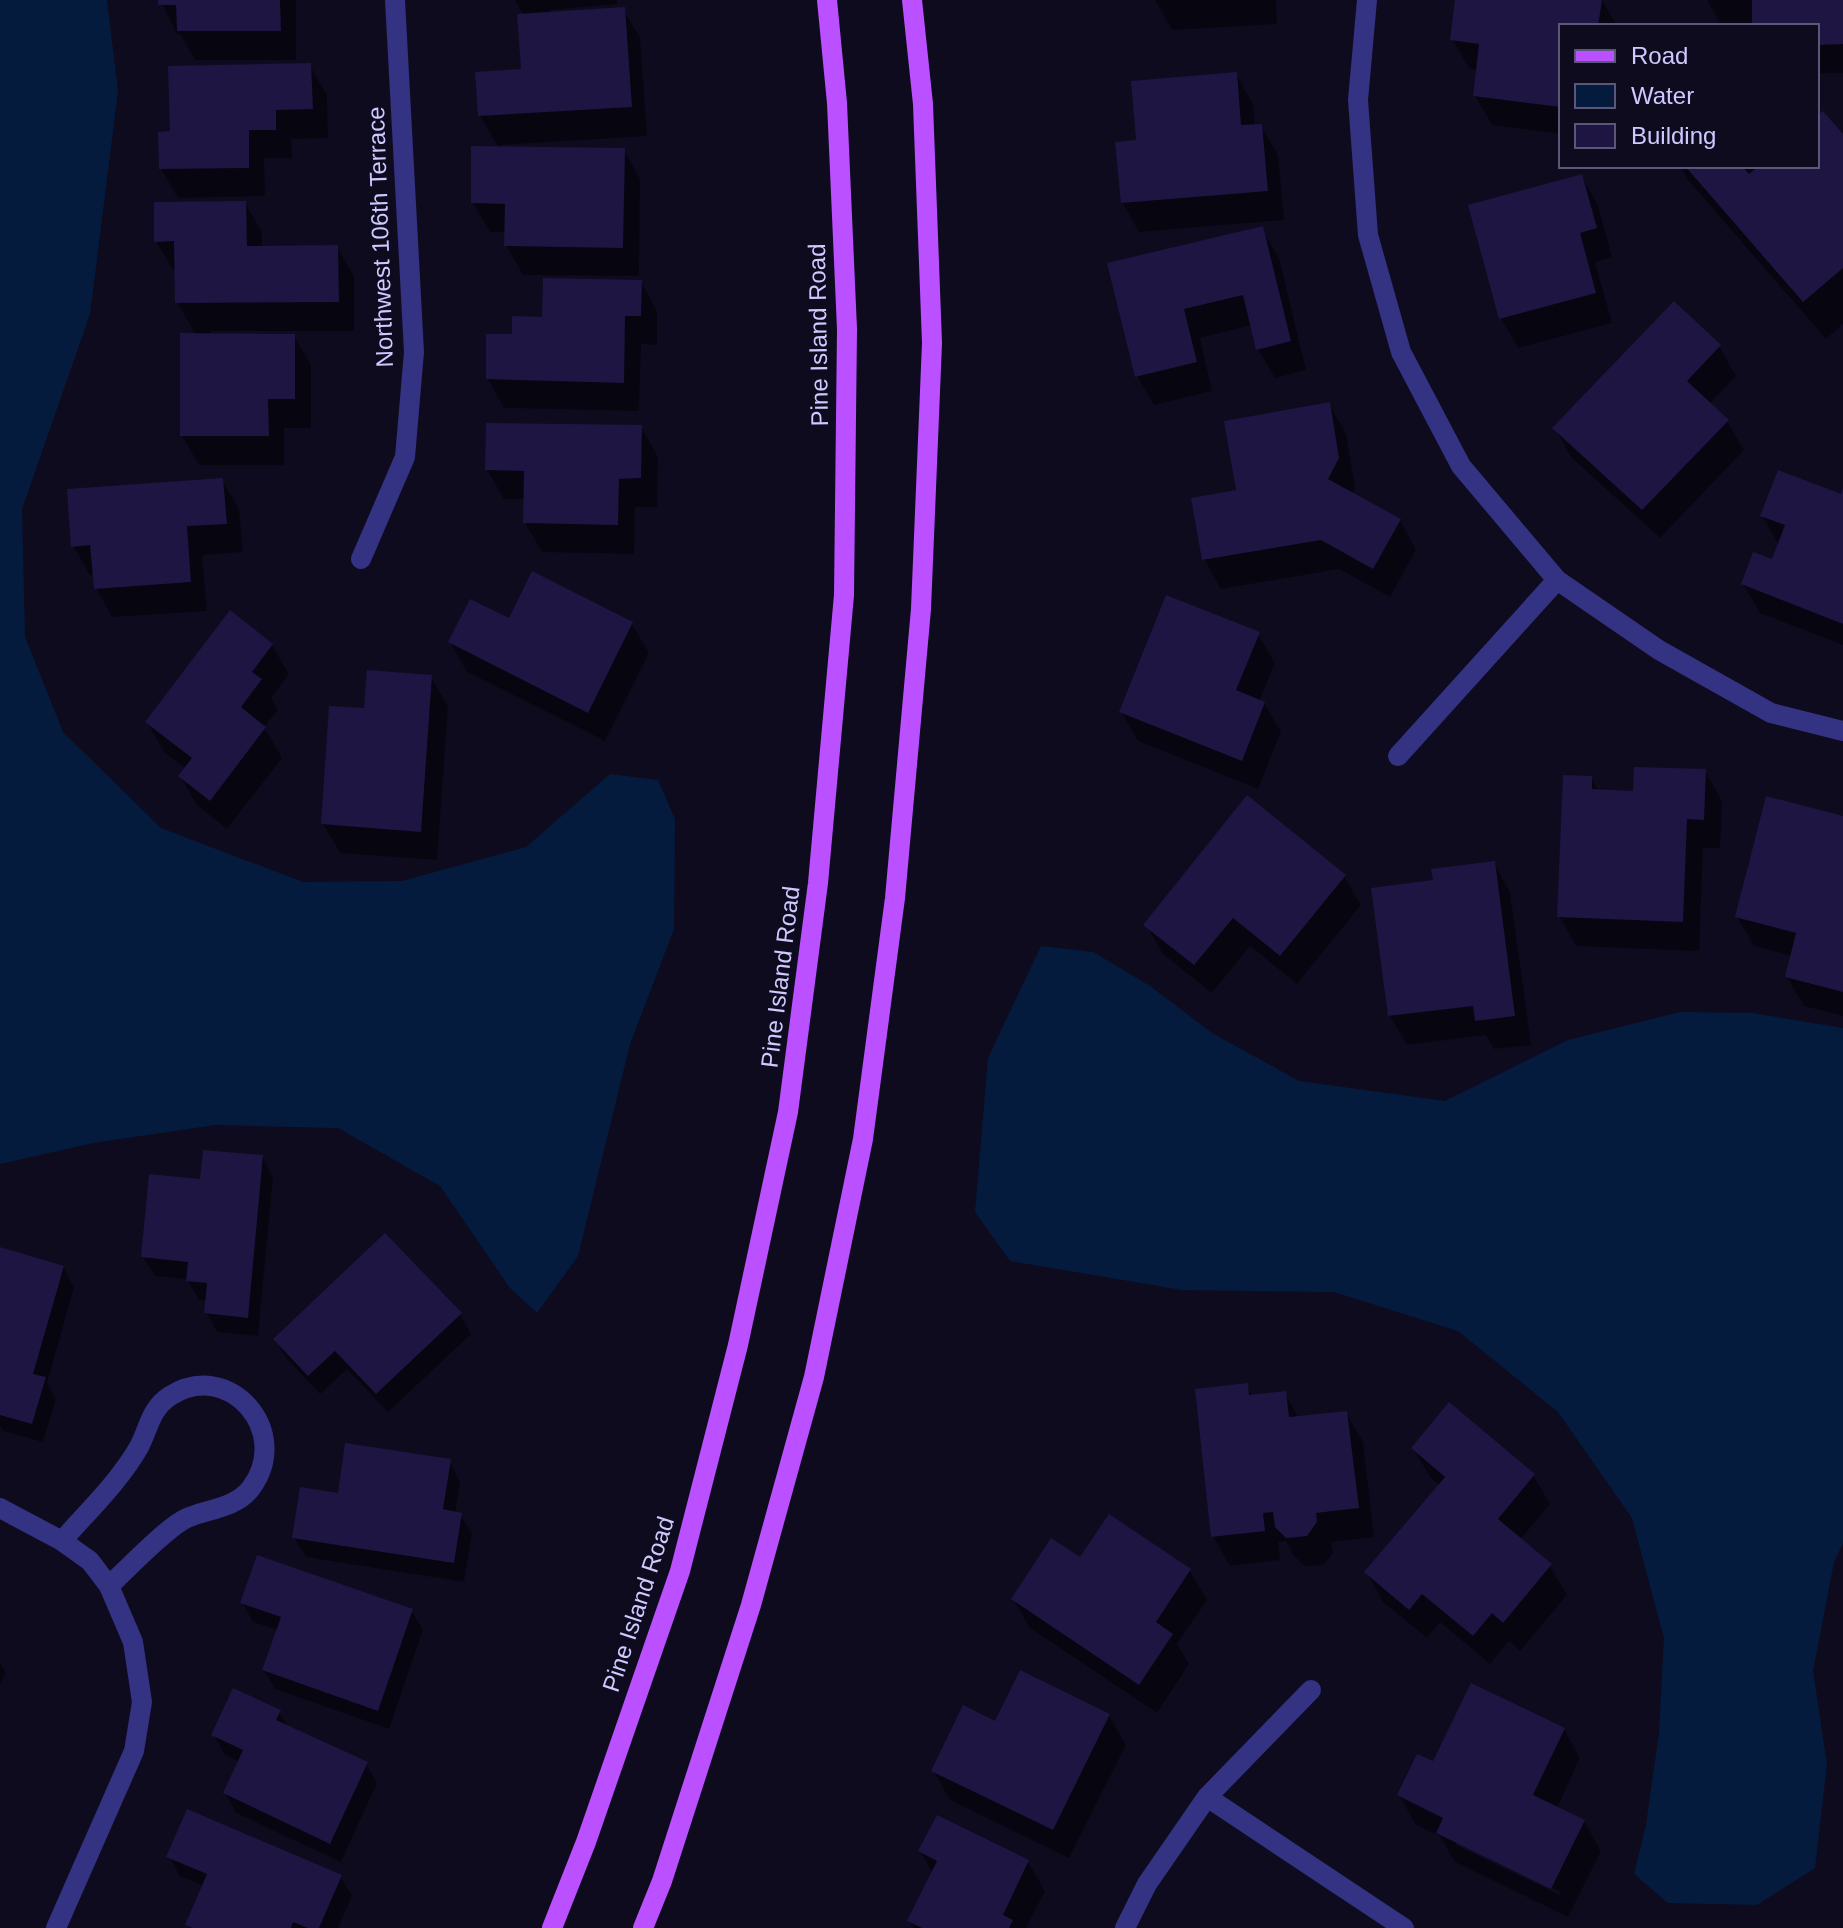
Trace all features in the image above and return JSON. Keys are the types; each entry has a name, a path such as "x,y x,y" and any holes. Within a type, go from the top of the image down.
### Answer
{"main road":[{"name":"Pine Island Road","path":"552,1928 586,1842 680,1571 738,1345 788,1112 818,883 844,595 847,329 837,103 827,0"},
{"path":"643,1928 662,1881 751,1605 814,1377 863,1139 895,898 922,593 932,343 923,104 912,0"}],"street":[{"name":"Northwest 106th Terrace","path":"361,559 405,457 414,352 395,0"},
{"path":"1367,0 1358,100 1368,235 1401,352 1461,466 1557,580 1659,650 1771,713 1843,731"},
{"path":"1398,756 1557,580"},
{"path":"62,1541 106,1491 139,1446 146,1425 156,1409 170,1396 187,1388 206,1387 225,1390 241,1398 256,1414 264,1433 266,1454 260,1475 248,1492 231,1504 183,1520 109,1586"},
{"path":"0,1508 62,1541 90,1561 109,1586 133,1642 142,1702 134,1751 56,1928"},
{"path":"1125,1928 1147,1884 1207,1797 1311,1690"},
{"path":"1207,1797 1404,1928"}],"water":[{"path":"0,0 107,0 118,91 90,314 22,509 25,637 63,732 161,828 303,882 402,881 526,847 610,774 658,780 675,819 674,929 630,1044 578,1256 537,1313 510,1288 440,1186 338,1128 215,1125 93,1143 0,1164"},
{"path":"1041,946 1093,952 1150,986 1212,1033 1299,1081 1445,1101 1568,1040 1680,1012 1752,1013 1843,1028 1843,1543 1834,1562 1813,1671 1827,1764 1815,1868 1757,1905 1668,1903 1634,1874 1646,1825 1659,1733 1664,1638 1632,1518 1558,1412 1458,1331 1334,1292 1182,1290 1010,1261 975,1212 988,1058"}],"building":[{"path":"158,0 280,0 281,31 177,31 176,5 158,5"},
{"path":"1455,0 1602,0 1598,24 1559,24 1559,107 1473,96 1479,44 1450,40"},
{"path":"1752,0 1843,0 1843,44 1819,45 1819,24 1752,24"},
{"path":"625,7 632,107 478,116 475,72 521,69 517,14"},
{"path":"311,63 313,109 276,110 276,130 249,130 249,168 159,169 158,132 170,131 168,66"},
{"path":"1237,72 1241,125 1262,124 1268,191 1121,203 1115,142 1136,140 1131,81"},
{"path":"1823,111 1843,134 1843,268 1803,302 1687,168 1744,168 1749,174 1756,168 1819,168 1819,114"},
{"path":"471,146 625,148 623,248 504,246 505,204 471,203"},
{"path":"1582,174 1597,228 1580,233 1596,293 1499,319 1468,205"},
{"path":"246,201 247,246 338,245 339,302 175,303 174,241 154,242 154,202"},
{"path":"1263,226 1291,341 1256,350 1243,295 1184,309 1197,362 1135,377 1107,263"},
{"path":"543,278 642,280 641,316 625,316 624,383 486,379 486,334 512,334 512,316 542,317"},
{"path":"1674,301 1721,345 1687,381 1729,420 1642,510 1552,428"},
{"path":"180,333 295,334 295,399 268,399 269,436 180,436"},
{"path":"1330,402 1339,458 1328,479 1401,519 1373,569 1321,540 1202,560 1191,498 1236,490 1224,421"},
{"path":"486,423 642,425 641,478 619,479 618,525 523,523 524,471 485,470"},
{"path":"1778,470 1841,494 1843,488 1843,624 1741,584 1753,552 1772,559 1785,525 1760,516"},
{"path":"223,478 227,524 187,526 191,582 94,589 90,545 71,547 67,489"},
{"path":"532,571 633,622 588,713 448,642 470,599 509,618"},
{"path":"1166,595 1260,632 1236,690 1265,702 1242,761 1119,712"},
{"path":"230,610 273,644 252,672 262,679 241,707 266,727 210,801 178,776 192,758 145,722"},
{"path":"367,670 432,675 421,832 321,824 329,706 364,708"},
{"path":"1634,767 1706,769 1704,820 1687,819 1683,922 1557,917 1563,775 1592,776 1592,789 1633,791"},
{"path":"1247,795 1346,875 1280,956 1233,918 1194,965 1143,925"},
{"path":"1766,796 1843,816 1843,992 1785,977 1796,933 1735,917"},
{"path":"1495,861 1515,1016 1475,1021 1473,1006 1388,1016 1371,888 1433,880 1431,869"},
{"path":"203,1150 263,1155 248,1318 204,1313 207,1283 186,1281 188,1262 141,1257 149,1174 200,1179"},
{"path":"385,1233 462,1313 376,1394 335,1351 308,1376 273,1339"},
{"path":"0,1247 64,1266 33,1374 46,1377 32,1424 0,1415"},
{"path":"1248,1383 1249,1395 1286,1391 1289,1417 1347,1411 1359,1508 1316,1513 1317,1522 1307,1536 1286,1538 1275,1527 1273,1512 1263,1513 1265,1531 1211,1537 1195,1389"},
{"path":"1449,1402 1535,1474 1498,1519 1552,1564 1503,1623 1492,1613 1473,1636 1422,1594 1409,1610 1364,1572 1445,1477 1411,1448"},
{"path":"345,1443 451,1459 443,1509 462,1513 454,1563 292,1538 300,1487 338,1493"},
{"path":"1109,1514 1191,1569 1156,1622 1173,1634 1139,1685 1011,1599 1051,1538 1080,1557"},
{"path":"257,1555 413,1609 378,1711 262,1670 281,1617 240,1603"},
{"path":"1020,1670 1110,1714 1053,1830 931,1771 963,1705 995,1721"},
{"path":"1471,1683 1565,1728 1533,1795 1585,1820 1551,1889 1436,1833 1443,1818 1397,1795 1417,1754 1433,1761"},
{"path":"233,1688 281,1710 276,1720 368,1762 330,1844 223,1793 243,1750 211,1735"},
{"path":"187,1809 342,1875 319,1928 308,1928 293,1922 291,1928 193,1928 185,1925 207,1874 166,1857"},
{"path":"937,1815 1029,1860 1003,1915 1013,1920 1009,1928 922,1928 907,1921 937,1861 918,1851"}]}
